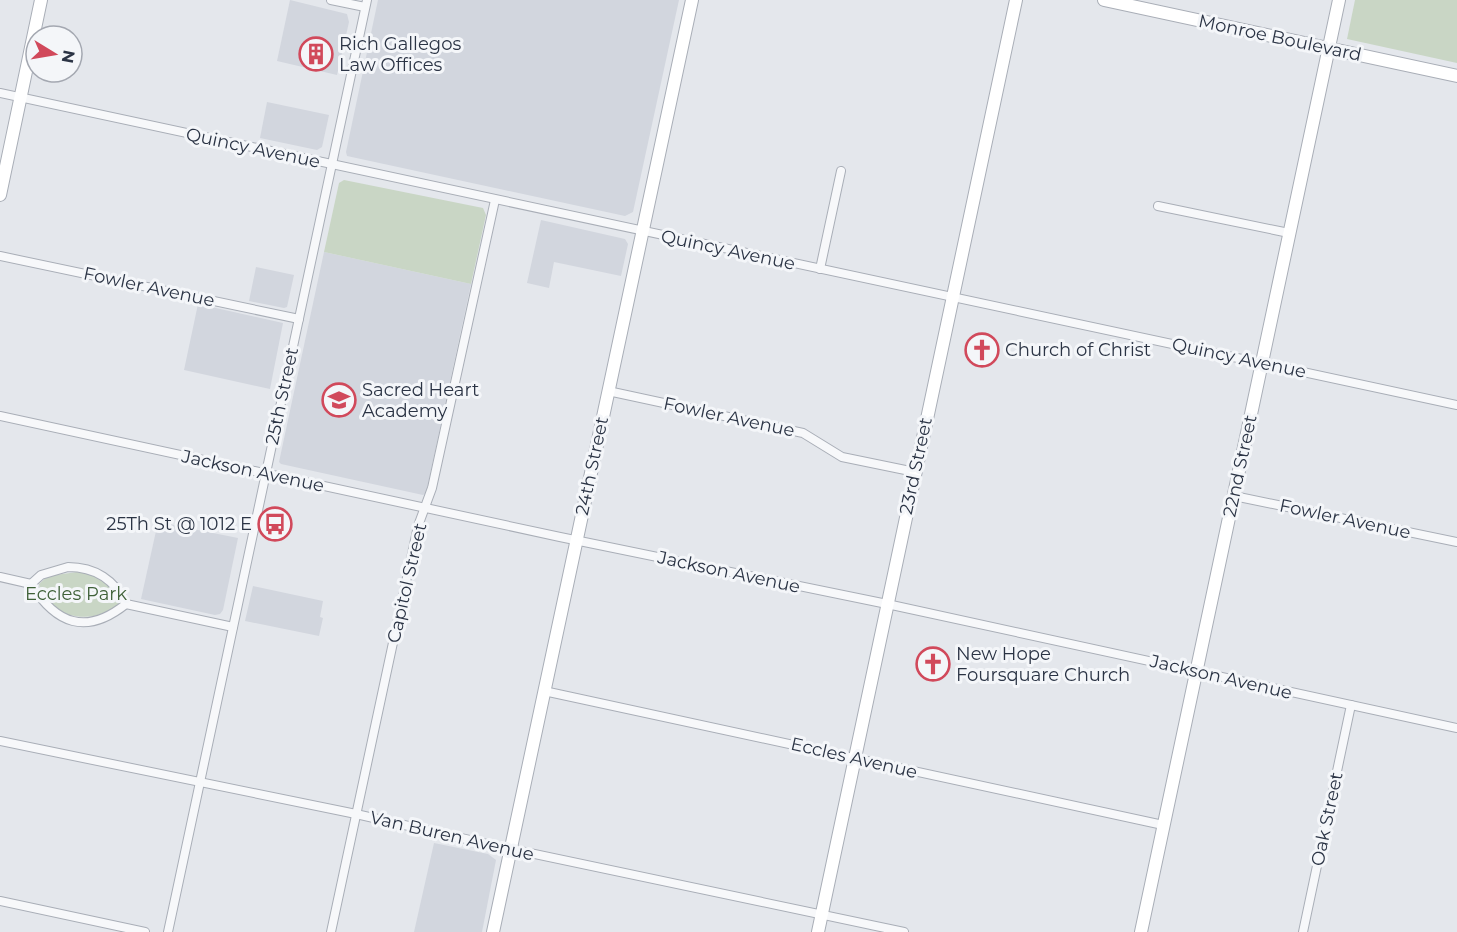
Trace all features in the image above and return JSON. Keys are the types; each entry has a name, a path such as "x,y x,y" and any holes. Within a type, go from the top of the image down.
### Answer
{"street":[{"path":"0,195 41,0"},
{"path":"331,0 366,4"},
{"name":"24th Street","path":"493,932 692,0"},
{"name":"23rd Street","path":"818,932 1016,0"},
{"name":"Monroe Boulevard","path":"1104,0 1457,76"},
{"name":"22nd Street","path":"1141,932 1339,0"},
{"name":"25th Street","path":"168,932 366,4"},
{"name":"Quincy Avenue","path":"0,93 1457,405"},
{"path":"820,269 841,171"},
{"name":"Capitol Street","path":"331,932 418,526 432,488 495,200"},
{"path":"1158,206 1289,233"},
{"name":"Fowler Avenue","path":"0,256 299,319"},
{"name":"Fowler Avenue","path":"608,391 803,433 842,457 915,472"},
{"name":"Jackson Avenue","path":"0,416 575,540 887,604 1457,728"},
{"name":"Fowler Avenue","path":"1234,495 1457,542"},
{"path":"31,584 41,575 55,570 79,567 90,569 108,579 121,593 126,604"},
{"path":"0,577 31,584 50,608 68,619 87,623 97,622 126,604"},
{"path":"126,604 233,627"},
{"name":"Eccles Avenue","path":"544,691 1163,825"},
{"name":"Oak Street","path":"1303,932 1351,705"},
{"name":"Van Buren Avenue","path":"0,741 356,814 904,932"},
{"path":"0,901 146,932"}],"shaded area":[{"path":"290,0 347,14 349,22 337,75 277,61"},
{"path":"378,0 679,0 633,212 625,216 347,156"},
{"path":"267,102 329,115 322,147 317,150 260,138"},
{"path":"541,220 625,239 628,244 621,276 554,262 549,288 527,283"},
{"path":"324,252 471,284 426,493 423,495 279,462"},
{"path":"256,267 294,275 287,307 249,301"},
{"path":"198,304 283,323 270,389 184,370"},
{"path":"158,522 238,538 223,610 220,614 215,615 141,599"},
{"path":"253,586 323,601 320,617 323,618 319,636 245,621"},
{"path":"434,843 488,854 496,860 482,932 414,932"}],"green space":[{"path":"1355,0 1457,0 1457,63 1347,39"},
{"path":"344,180 483,208 486,215 471,284 324,252 339,183"},
{"name":"Eccles Park","path":"77,572 91,575 103,582 119,603 109,611 85,617 61,612 51,605 43,596 39,584 48,576"}],"place":[{"name":"Rich Gallegos Law Offices","path":"316,54"},
{"name":"Church of Christ","path":"982,350"},
{"name":"Sacred Heart Academy","path":"339,400"},
{"name":"25Th St @ 1012 E","path":"275,524"},
{"name":"New Hope Foursquare Church","path":"933,664"}]}
